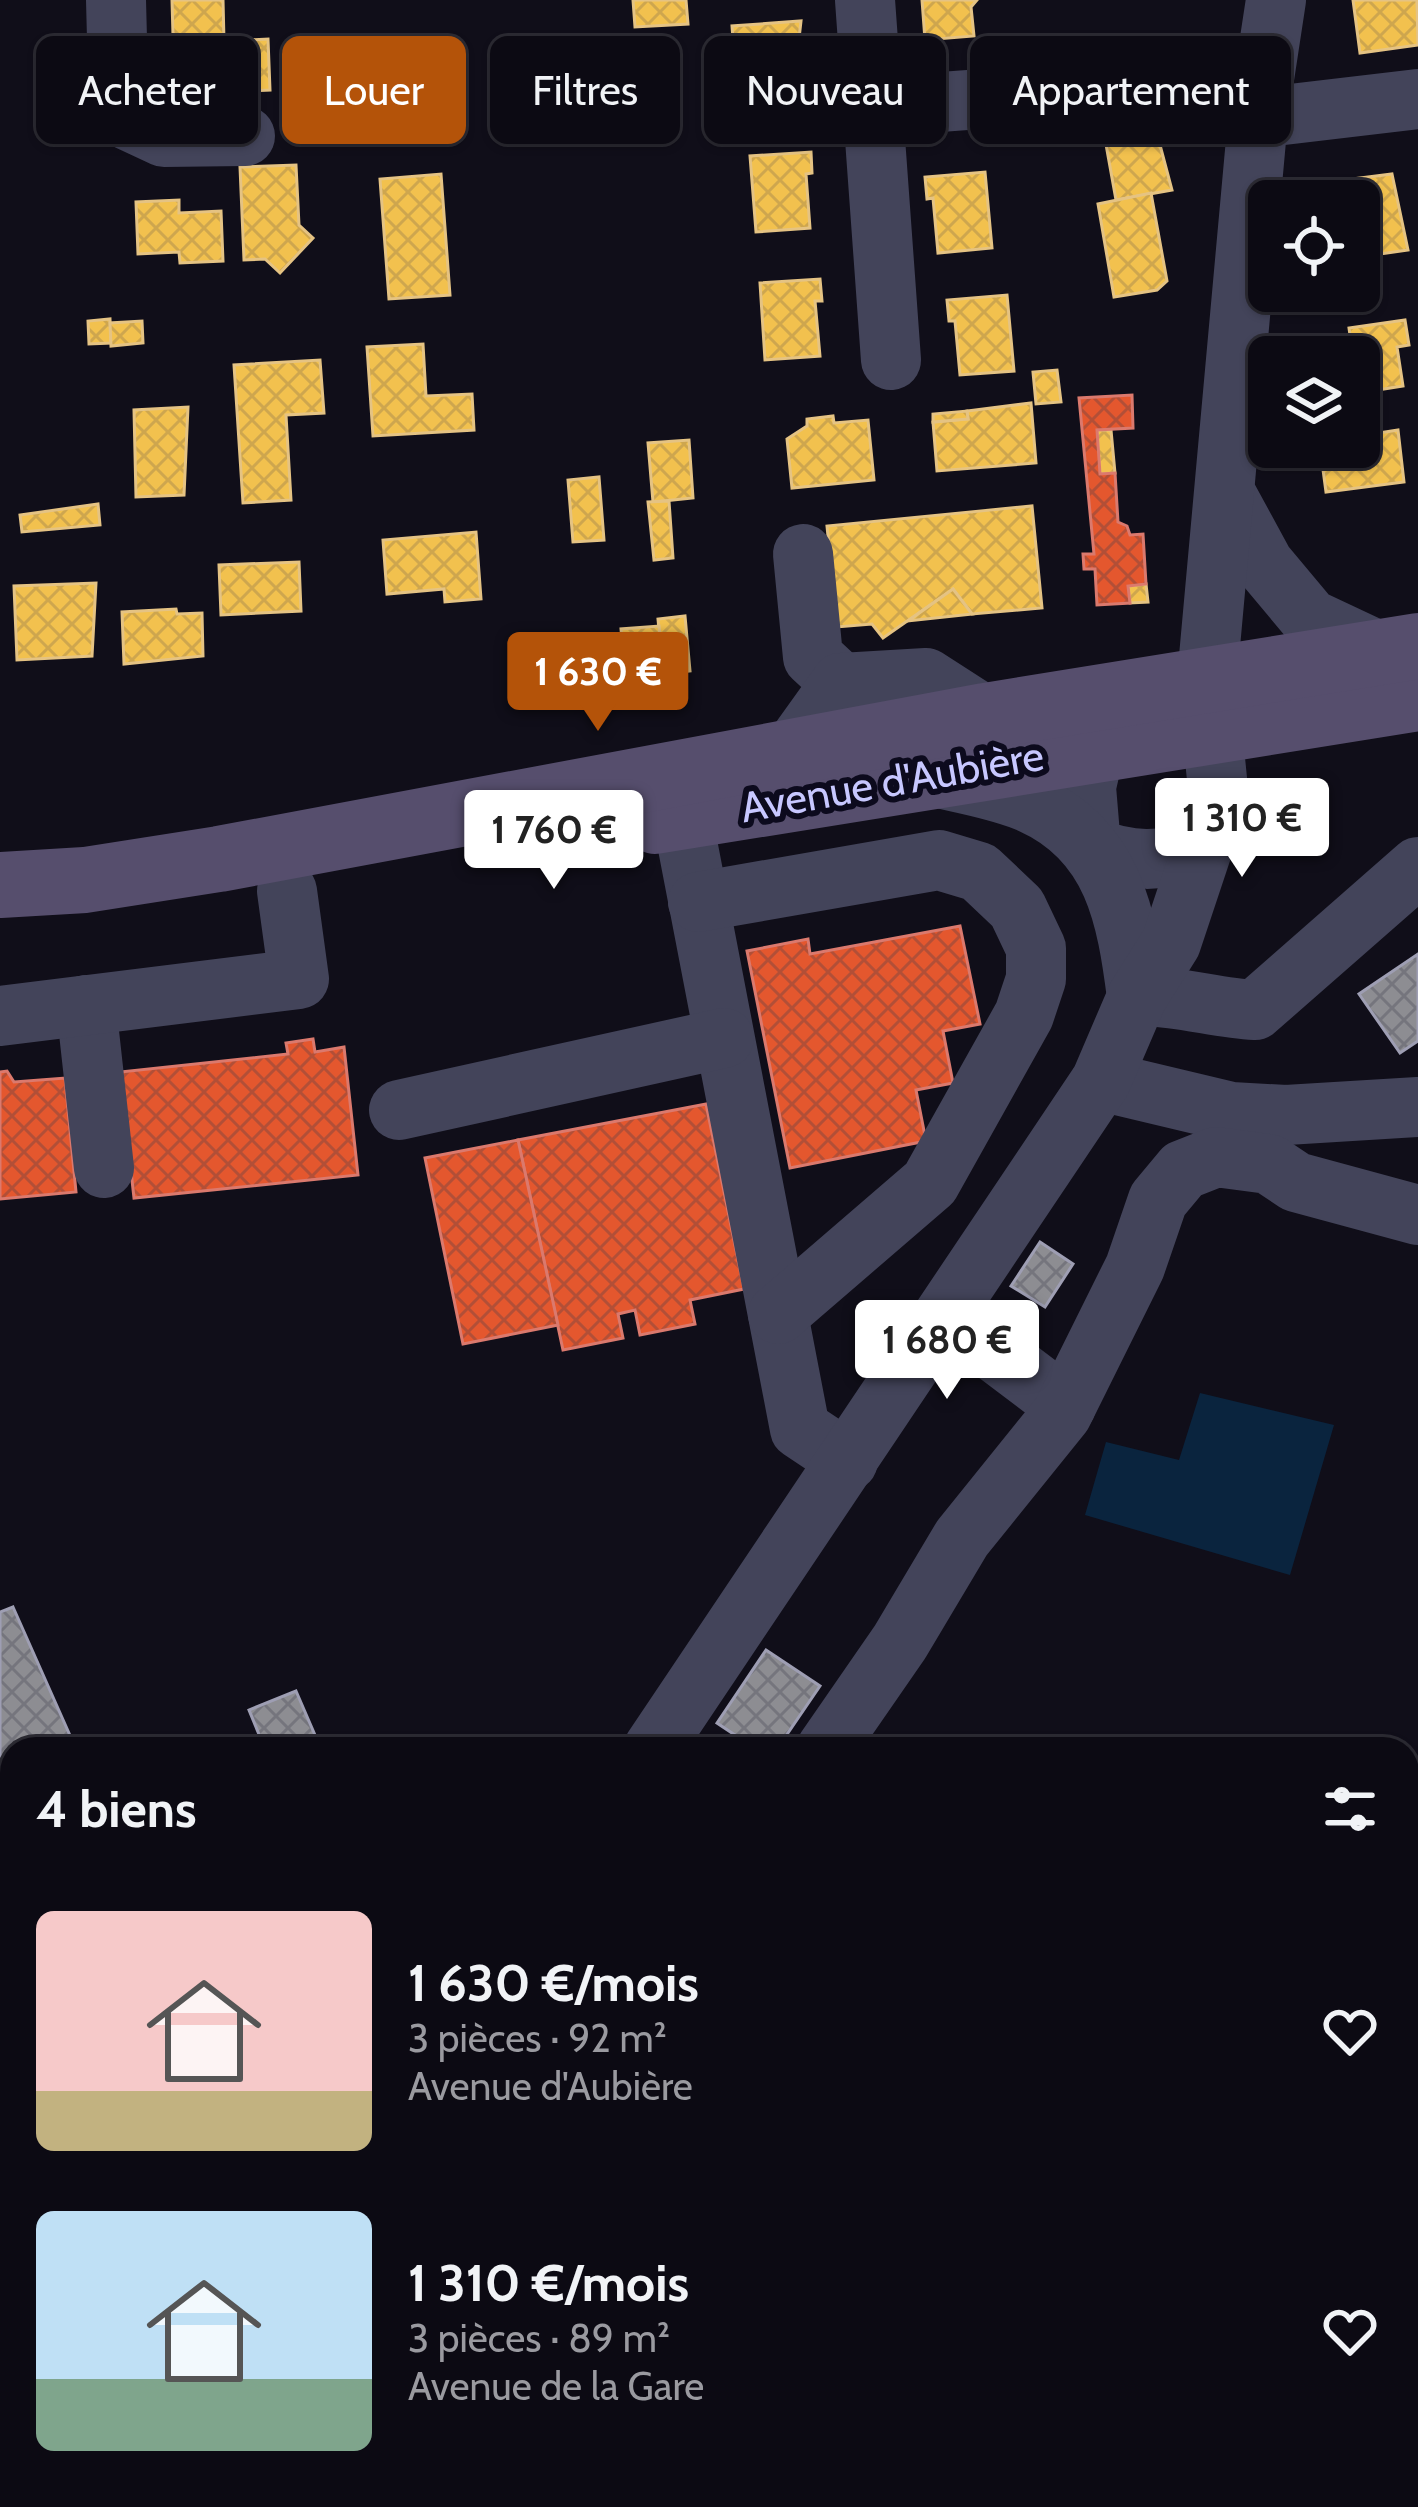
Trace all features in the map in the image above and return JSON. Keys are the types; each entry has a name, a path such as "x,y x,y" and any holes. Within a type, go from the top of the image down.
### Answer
{"main road":[{"path":"1211,704 1404,665"},
{"name":"Avenue d'Aubière","path":"0,885 86,880 219,860 985,716 1211,704"},
{"name":"Avenue d'Aubière","path":"0,924 287,891 682,816 1095,747 1211,704"}],"street":[{"path":"116,0 117,36"},
{"path":"865,0 868,36"},
{"path":"1270,36 1276,0"},
{"path":"1291,92 1418,99"},
{"path":"876,144 891,360"},
{"path":"660,1737 947,1316 1100,1081 1137,997 1171,943 1219,799 1211,704 1256,144"},
{"path":"1227,496 1264,564 1310,619 1404,665"},
{"path":"803,554 814,656 841,683 926,678 985,716"},
{"path":"793,750 841,683"},
{"path":"1095,747 1086,788 1091,848 1126,910 1137,997"},
{"path":"931,776 1034,804 1091,848 1120,858 1164,861 1202,849"},
{"path":"682,816 800,1429 848,1461"},
{"path":"698,902 939,860 979,872 1017,908 1036,948 1036,979 1024,1016 930,1183 778,1314"},
{"path":"1137,997 1173,996 1214,1008 1255,1010 1418,867"},
{"path":"0,1016 298,979 287,891"},
{"path":"86,1005 104,1168"},
{"path":"399,1110 724,1038"},
{"path":"1100,1081 1232,1112 1286,1115 1418,1107"},
{"path":"834,1737 900,1642 962,1538 1066,1406 1135,1267 1158,1201 1183,1170 1216,1157 1269,1164 1296,1182 1418,1215"},
{"path":"947,1316 1066,1406"}],"water":[{"path":"1200,1393 1334,1425 1290,1575 1085,1515 1106,1442 1179,1460"}],"building: Logements":[{"path":"172,0 223,0 224,36 173,35"},
{"path":"633,0 686,0 688,24 635,27"},
{"path":"922,0 977,0 971,7 974,36 925,36"},
{"path":"1353,0 1417,0 1418,45 1360,53"},
{"path":"801,21 799,36 733,36 732,26"},
{"path":"258,39 268,39 270,90 258,91"},
{"path":"1106,144 1160,144 1172,190 1116,200"},
{"path":"811,152 812,173 806,174 810,228 756,232 750,156"},
{"path":"296,165 299,225 313,238 280,273 265,259 244,260 240,167"},
{"path":"985,172 992,248 938,253 933,198 927,199 925,177"},
{"path":"441,174 450,295 389,299 380,179"},
{"path":"1392,174 1408,250 1380,254 1380,180 1344,180"},
{"path":"1151,193 1167,281 1157,290 1114,297 1098,204"},
{"path":"179,200 179,213 221,211 223,261 180,263 179,252 138,254 136,202"},
{"path":"820,279 822,301 815,301 820,356 765,360 760,283"},
{"path":"1007,295 1014,371 960,375 955,321 949,321 947,300"},
{"path":"110,319 111,343 89,344 88,321"},
{"path":"1405,320 1409,345 1397,347 1403,386 1380,390 1380,336 1350,336 1349,328"},
{"path":"142,321 143,343 111,346 110,323"},
{"path":"423,344 426,396 472,394 474,430 373,436 367,347"},
{"path":"320,360 324,413 286,415 291,500 243,503 234,365"},
{"path":"1057,370 1061,402 1036,404 1033,372"},
{"path":"1031,403 1036,463 937,471 933,422 968,419 967,411"},
{"path":"188,407 184,495 136,497 134,410"},
{"path":"967,411 968,419 933,422 933,414"},
{"path":"833,416 834,423 868,420 874,480 792,488 787,439 807,426 807,419"},
{"path":"1097,430 1111,430 1115,473 1100,474"},
{"path":"1398,430 1404,482 1326,492 1323,468 1380,468 1380,433"},
{"path":"689,440 693,498 653,502 648,443"},
{"path":"599,477 604,540 573,542 568,480"},
{"path":"669,501 673,558 654,560 648,502"},
{"path":"98,504 100,525 22,532 20,515"},
{"path":"1032,506 1042,608 972,614 953,589 883,638 872,624 837,627 827,526"},
{"path":"476,532 481,599 445,602 444,589 387,594 383,540"},
{"path":"299,562 301,611 221,615 219,565"},
{"path":"96,583 92,656 17,660 14,586"},
{"path":"1146,584 1148,602 1130,603 1128,586"},
{"path":"953,589 972,614 908,621"},
{"path":"176,609 177,614 202,613 203,656 124,664 122,612"},
{"path":"685,616 690,671 663,674 658,619"},
{"path":"659,626 663,674 625,677 621,629"}],"building: Commerces":[{"path":"1132,395 1133,428 1097,430 1100,474 1115,473 1118,522 1127,526 1130,535 1143,534 1146,584 1128,586 1130,603 1097,605 1095,569 1084,569 1083,554 1094,554 1079,398"},
{"path":"960,926 980,1024 943,1031 953,1083 916,1090 926,1141 790,1168 747,951 808,939 810,954"},
{"path":"313,1039 315,1052 344,1047 358,1175 134,1198 120,1072 288,1054 286,1043"},
{"path":"7,1071 14,1082 65,1078 76,1192 0,1199 0,1072"},
{"path":"706,1104 744,1289 690,1300 695,1324 640,1335 635,1310 618,1314 623,1338 563,1350 518,1140"},
{"path":"518,1140 558,1325 463,1344 425,1158"}],"building: Industrie":[{"path":"1418,954 1418,1041 1400,1053 1359,994"},
{"path":"1040,1242 1073,1264 1045,1307 1011,1286"},
{"path":"13,1607 71,1737 0,1737 0,1612"},
{"path":"766,1650 820,1686 785,1737 738,1737 717,1723"},
{"path":"296,1691 316,1737 260,1737 249,1710"}]}
